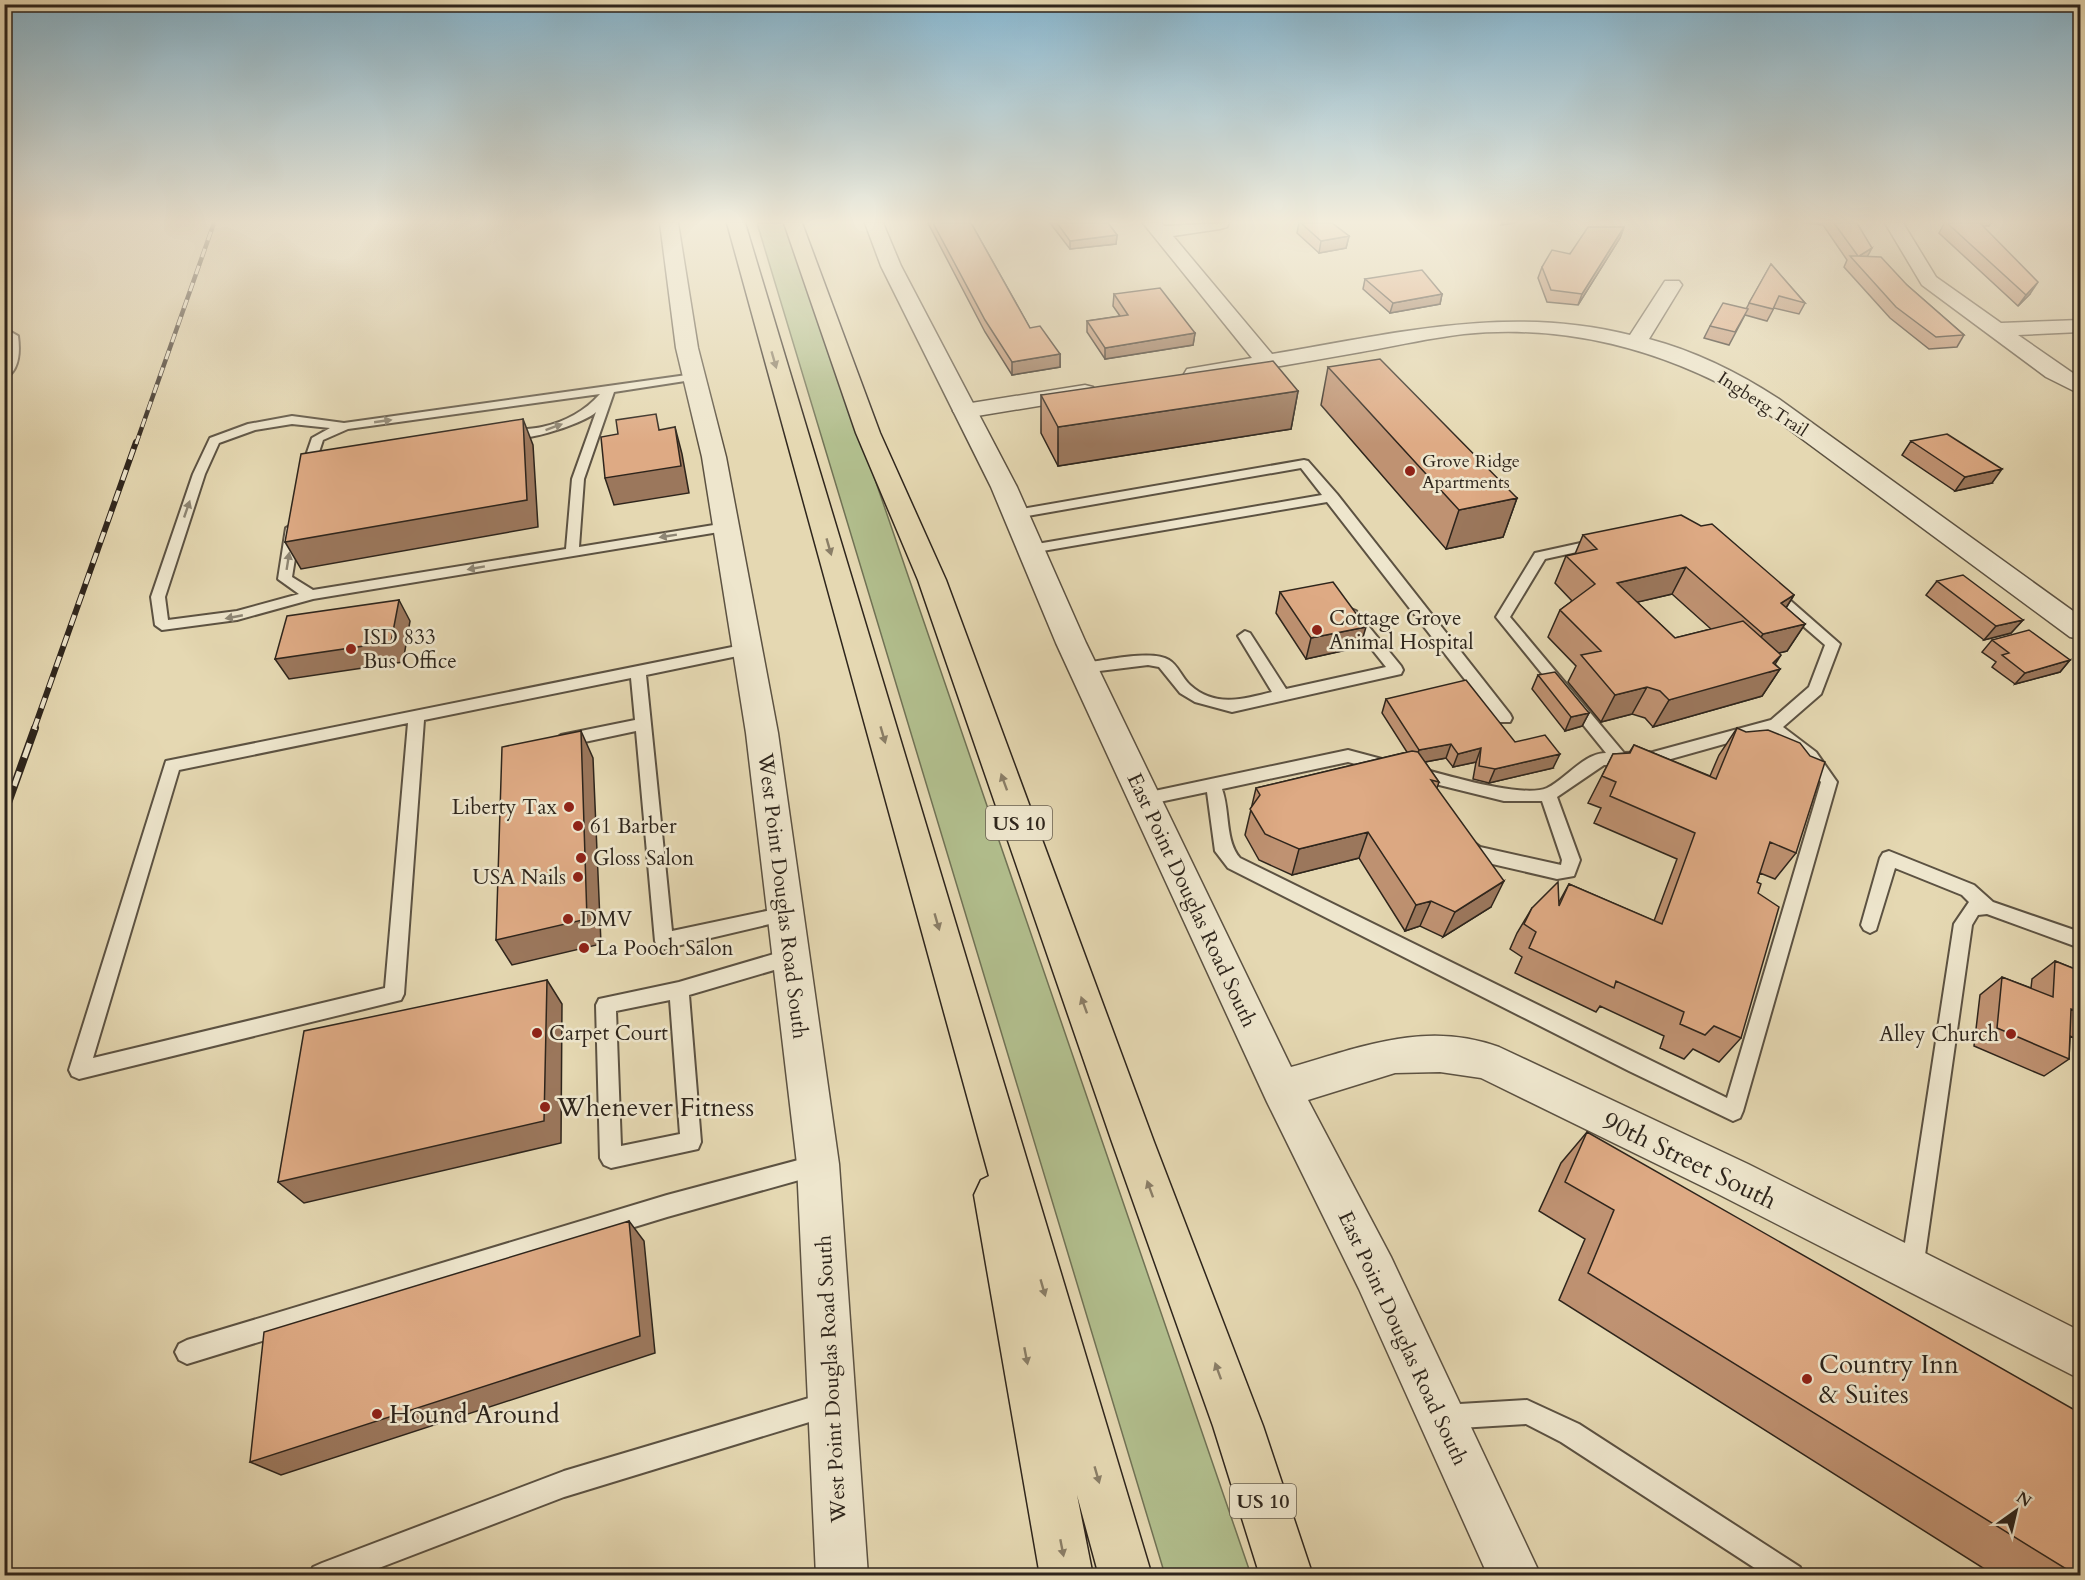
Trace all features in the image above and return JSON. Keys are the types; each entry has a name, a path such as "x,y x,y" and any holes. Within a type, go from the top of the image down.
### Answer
{"highway":[{"path":"757,297 1126,1575"},
{"name":"US 10","path":"819,297 868,433 932,580 1133,1142 1238,1426 1287,1575"},
{"path":"962,1010 1067,1575"},
{"path":"1238,1426 1312,1575"}],"street":[{"name":"West Point Douglas Road South","path":"681,297 694,377 714,457 762,733 818,1164 842,1575"},
{"name":"East Point Douglas Road South","path":"907,297 1016,514 1083,668 1281,1089 1375,1273 1439,1417 1515,1575"},
{"path":"1213,297 1266,361"},
{"path":"1636,342 1665,297"},
{"path":"1951,297 2054,372 2080,387"},
{"name":"Ingberg Trail","path":"1176,377 1464,328 1495,326 1571,330 1636,342 1696,363 1756,394 2080,630"},
{"path":"1997,330 2080,326"},
{"path":"965,411 1109,389"},
{"name":"90th Street South","path":"1281,1089 1395,1055 1440,1054 1485,1060 1733,1179 2080,1356"}],"lane":[{"path":"4,331 13,336 9,344 15,356 4,376"},
{"path":"694,377 345,426 291,420 252,427 214,441 199,474 158,597 162,625 198,624 257,612 311,595 726,527"},
{"path":"490,439 547,430 589,412 610,389"},
{"path":"572,552 578,479 610,389"},
{"path":"302,486 315,463 318,438 345,426"},
{"path":"1016,514 1304,464 1504,718"},
{"path":"1031,549 1332,497"},
{"path":"295,520 285,579 311,595"},
{"path":"1617,540 1540,556 1503,617 1620,759"},
{"path":"1145,799 1348,756 1504,795 1548,795 1601,759 1653,758 1776,724 1816,690 1833,644 1756,578"},
{"path":"1083,668 1148,660 1164,663 1185,689 1192,694 1232,707 1396,670 1350,613"},
{"path":"1245,636 1283,697"},
{"path":"416,716 394,994 79,1070 172,765 747,649"},
{"path":"638,671 664,941 785,914"},
{"path":"542,745 643,724"},
{"path":"1213,785 1219,804 1224,851 1234,863 1636,1065 1733,1111 1829,782 1818,763 1793,740 1769,726"},
{"path":"1427,776 1438,796"},
{"path":"1455,825 1467,845 1475,853 1557,872 1568,871 1571,860 1548,795"},
{"path":"1870,925 1889,858 1968,890 1987,907 2080,940"},
{"path":"1912,1270 1963,924 1973,908 1987,907"},
{"path":"679,990 691,1142 611,1158 606,1005 679,990 791,957"},
{"path":"187,1352 656,1209 818,1164"},
{"path":"322,1575 564,1484 832,1402"},
{"path":"1439,1417 1527,1412 1570,1433 1791,1575"}],"green space":[{"path":"779,297 812,297 1251,1575 1165,1575"}],"building":[{"path":"973,297 1012,297 1030,328 1040,326 1060,354 1012,362"},
{"path":"1116,297 1167,297 1195,333 1105,348 1087,321 1128,315"},
{"path":"1386,297 1427,297 1393,303"},
{"path":"1753,297 1779,297 1773,309 1749,303"},
{"path":"1782,297 1800,297 1805,303"},
{"path":"1887,297 1920,297 1964,335 1936,337 1896,307"},
{"path":"1723,303 1748,309 1735,332 1710,326"},
{"path":"1380,359 1517,498 1459,510 1328,367"},
{"path":"1273,361 1298,391 1058,427 1041,395"},
{"path":"656,414 659,430 675,427 681,466 605,478 601,437 618,434 616,420"},
{"path":"523,419 527,500 285,542 301,454"},
{"path":"1947,434 2002,469 1965,477 1911,441"},
{"path":"1681,515 1701,526 1712,524 1794,595 1781,603 1805,624 1763,634 1686,567 1617,583 1675,638 1743,621 1781,655 1773,663 1780,669 1669,700 1660,691 1647,687 1615,695 1581,655 1601,651 1560,610 1595,584 1566,556 1597,549 1583,535"},
{"path":"1963,575 2023,620 1996,626 1937,581"},
{"path":"1333,582 1366,627 1311,638 1280,592"},
{"path":"399,600 391,642 275,659 287,616"},
{"path":"2029,630 2070,660 2025,673 2002,655 2009,653 1992,640"},
{"path":"1555,672 1589,713 1571,717 1538,675"},
{"path":"1466,680 1515,742 1545,735 1560,754 1495,769 1479,766 1481,748 1458,754 1451,744 1419,750 1386,699"},
{"path":"1737,728 1746,732 1768,730 1800,743 1810,756 1825,762 1796,853 1770,842 1757,882 1761,884 1758,893 1779,907 1741,1038 1714,1026 1705,1035 1680,1024 1684,1012 1616,981 1614,988 1529,948 1536,932 1524,924 1532,908 1558,882 1559,906 1569,884 1662,924 1695,833 1610,796 1616,782 1602,776 1613,754 1630,753 1634,745 1716,779"},
{"path":"581,731 587,919 496,940 502,747"},
{"path":"1412,751 1418,752 1439,782 1431,780 1504,881 1455,912 1431,901 1416,905 1368,832 1299,849 1265,834 1250,809 1260,795 1256,788"},
{"path":"2055,961 2080,971 2080,1012 2071,1009 2069,1059 1997,1028 2002,977 2053,997"},
{"path":"547,980 544,1121 278,1182 304,1031"},
{"name":"Country Inn & Suites","path":"1587,1132 2080,1413 2080,1575 2076,1575 1588,1273 1614,1210 1565,1182"},
{"name":"Hound Around","path":"629,1221 640,1336 250,1462 264,1332"}],"railway":[{"path":"136,444 188,297"},
{"path":"34,729 136,442"},
{"path":"4,814 35,728"}],"place":[{"name":"Grove Ridge Apartments","path":"1410,471"},
{"name":"Cottage Grove Animal Hospital","path":"1317,630"},
{"name":"ISD 833 Bus Office","path":"351,649"},
{"name":"Liberty Tax","path":"569,807"},
{"name":"61 Barber","path":"578,826"},
{"name":"Gloss Salon","path":"581,858"},
{"name":"USA Nails","path":"578,877"},
{"name":"DMV","path":"568,919"},
{"name":"La Pooch Salon","path":"584,948"},
{"name":"Carpet Court","path":"537,1033"},
{"name":"Alley Church","path":"2011,1034"},
{"name":"Whenever Fitness","path":"545,1107"},
{"name":"Country Inn & Suites","path":"1807,1379"},
{"name":"Hound Around","path":"377,1414"}]}
